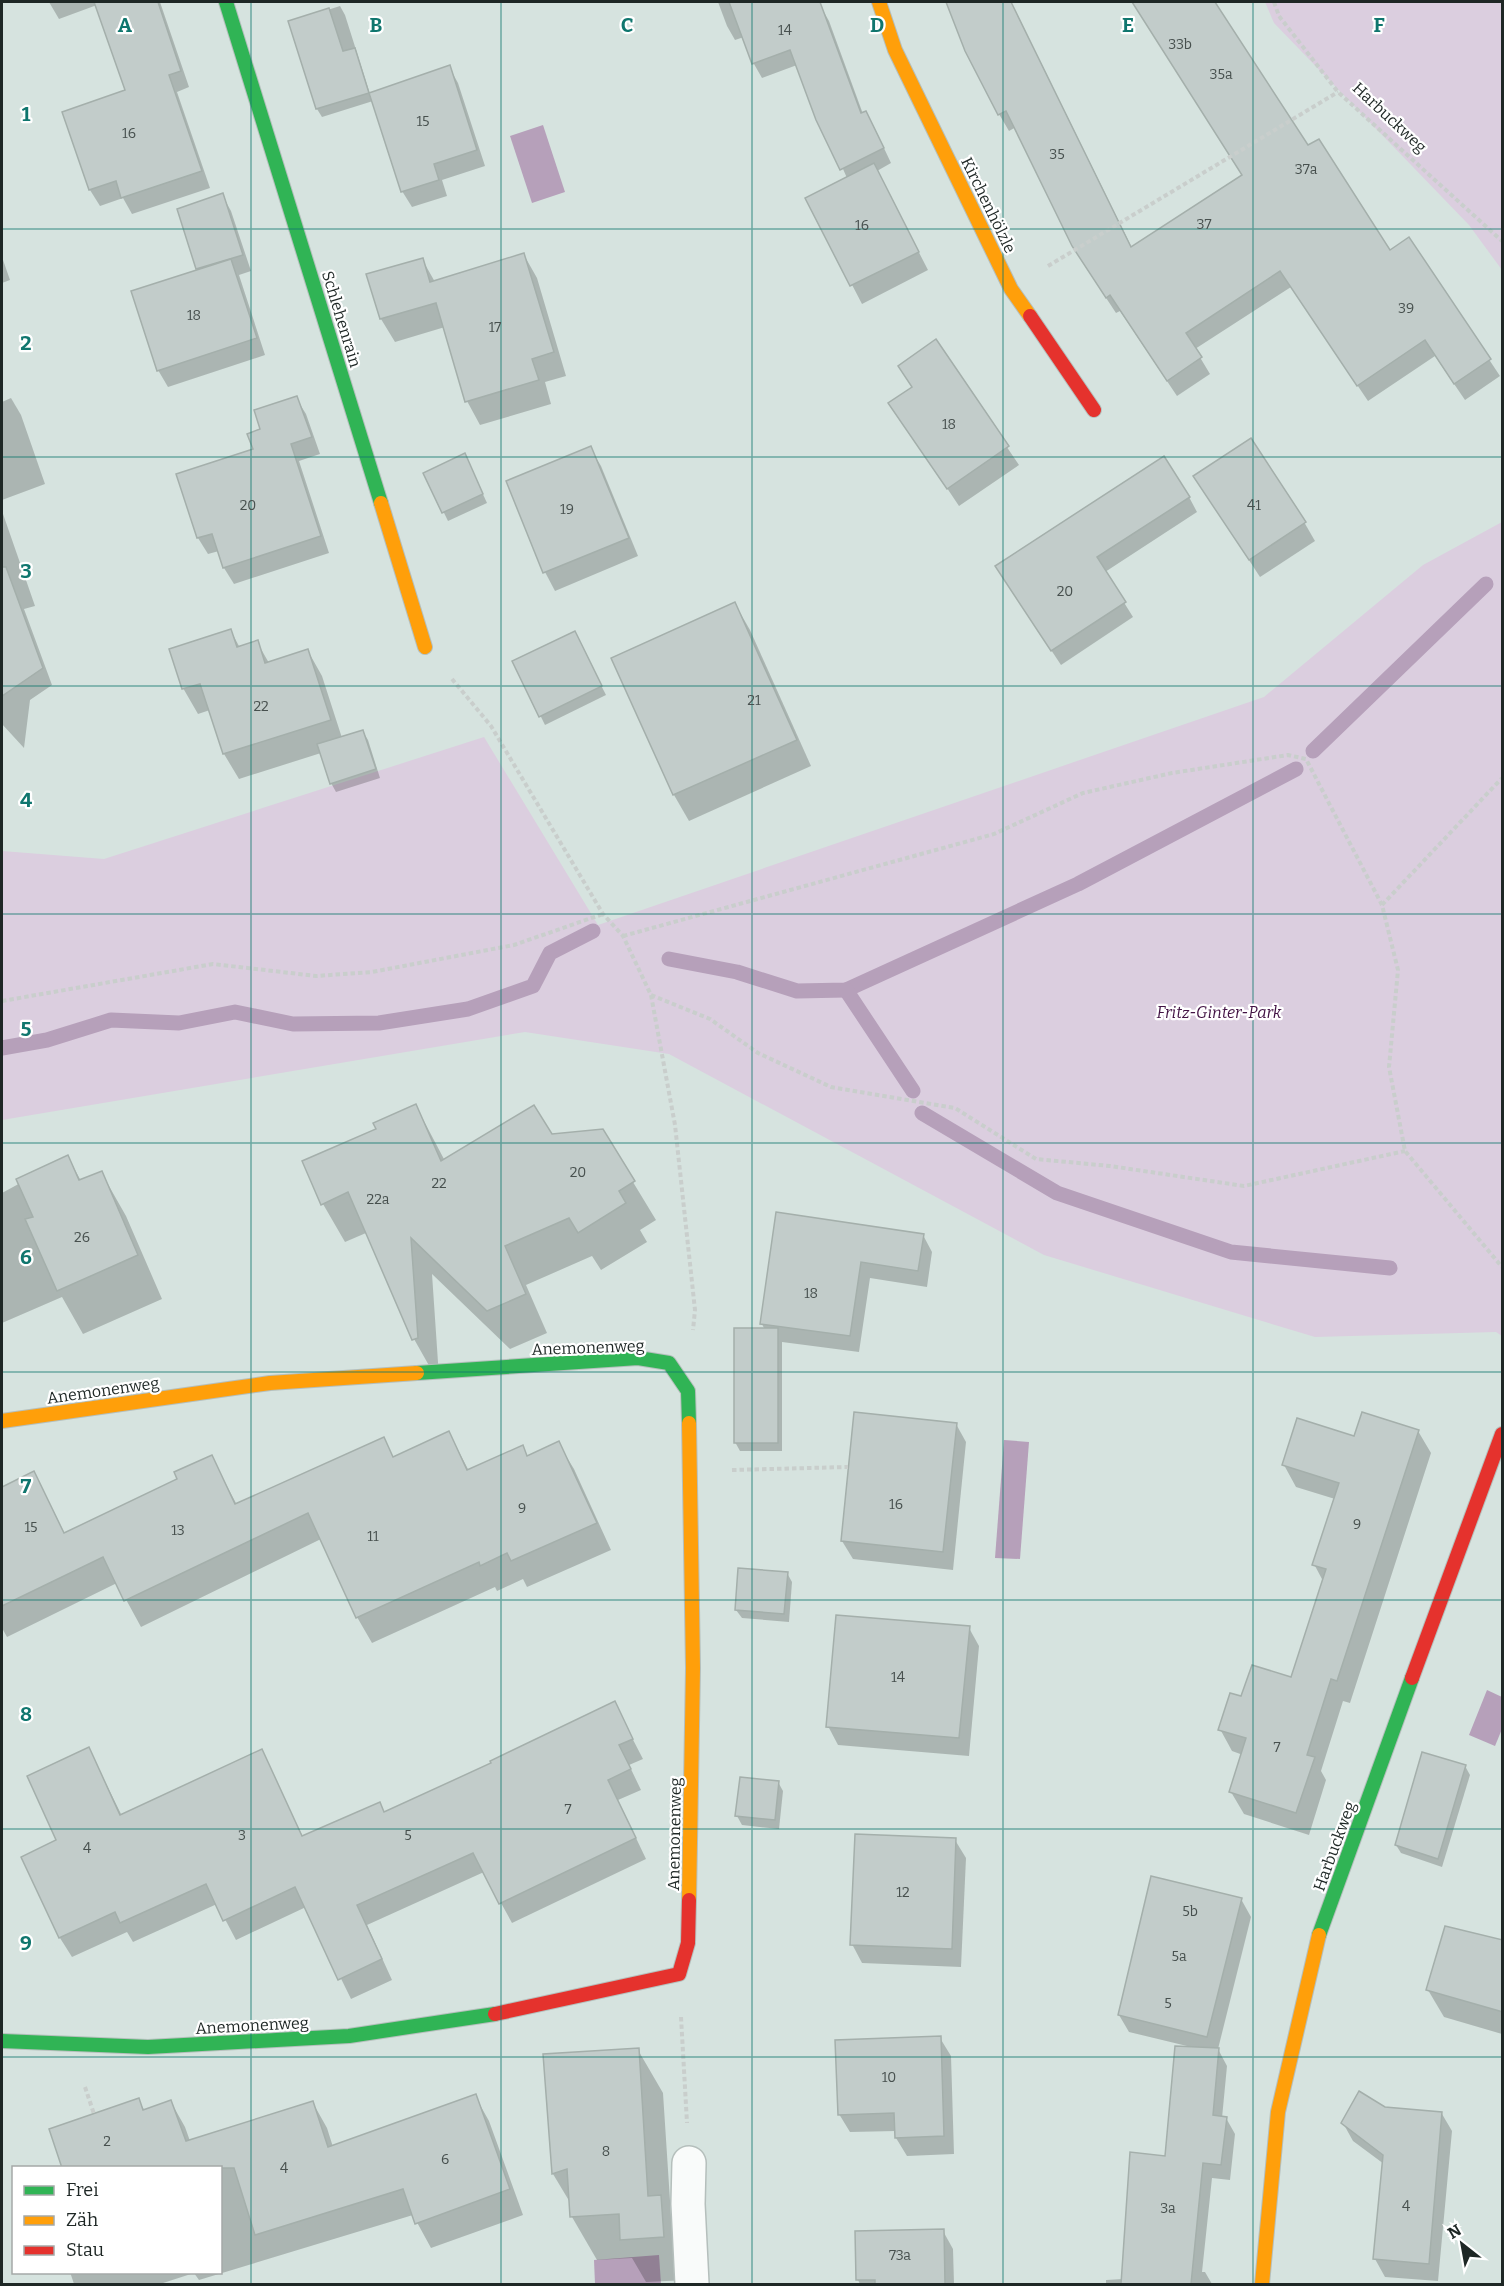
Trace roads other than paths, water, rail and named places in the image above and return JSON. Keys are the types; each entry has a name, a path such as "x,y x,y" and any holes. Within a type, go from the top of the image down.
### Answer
{"street":[{"name":"Schlehenrain","path":"226,2 425,647"},
{"name":"Kirchenhölzle","path":"879,2 895,50 1011,289 1094,410"},
{"name":"Anemonenweg","path":"2,1421 270,1383 638,1358 669,1363 688,1390 693,1668 688,1943 679,1974 487,2016 349,2036 148,2047 2,2041"},
{"name":"Harbuckweg","path":"1262,2284 1278,2112 1322,1928 1503,1434"},
{"path":"689,2163 688,2204 692,2284"}],"waterway":[{"path":"1313,751 1486,584"},
{"path":"669,959 737,972 797,991 846,990 1078,884 1296,769"},
{"path":"2,1048 47,1040 111,1020 179,1023 235,1012 293,1024 379,1023 468,1009 533,986 550,953 593,931"},
{"path":"846,990 913,1091"},
{"path":"922,1113 1057,1193 1231,1252 1390,1268"}],"park label":[{"name":"Fritz-Ginter-Park","path":"1219,1012"}]}
